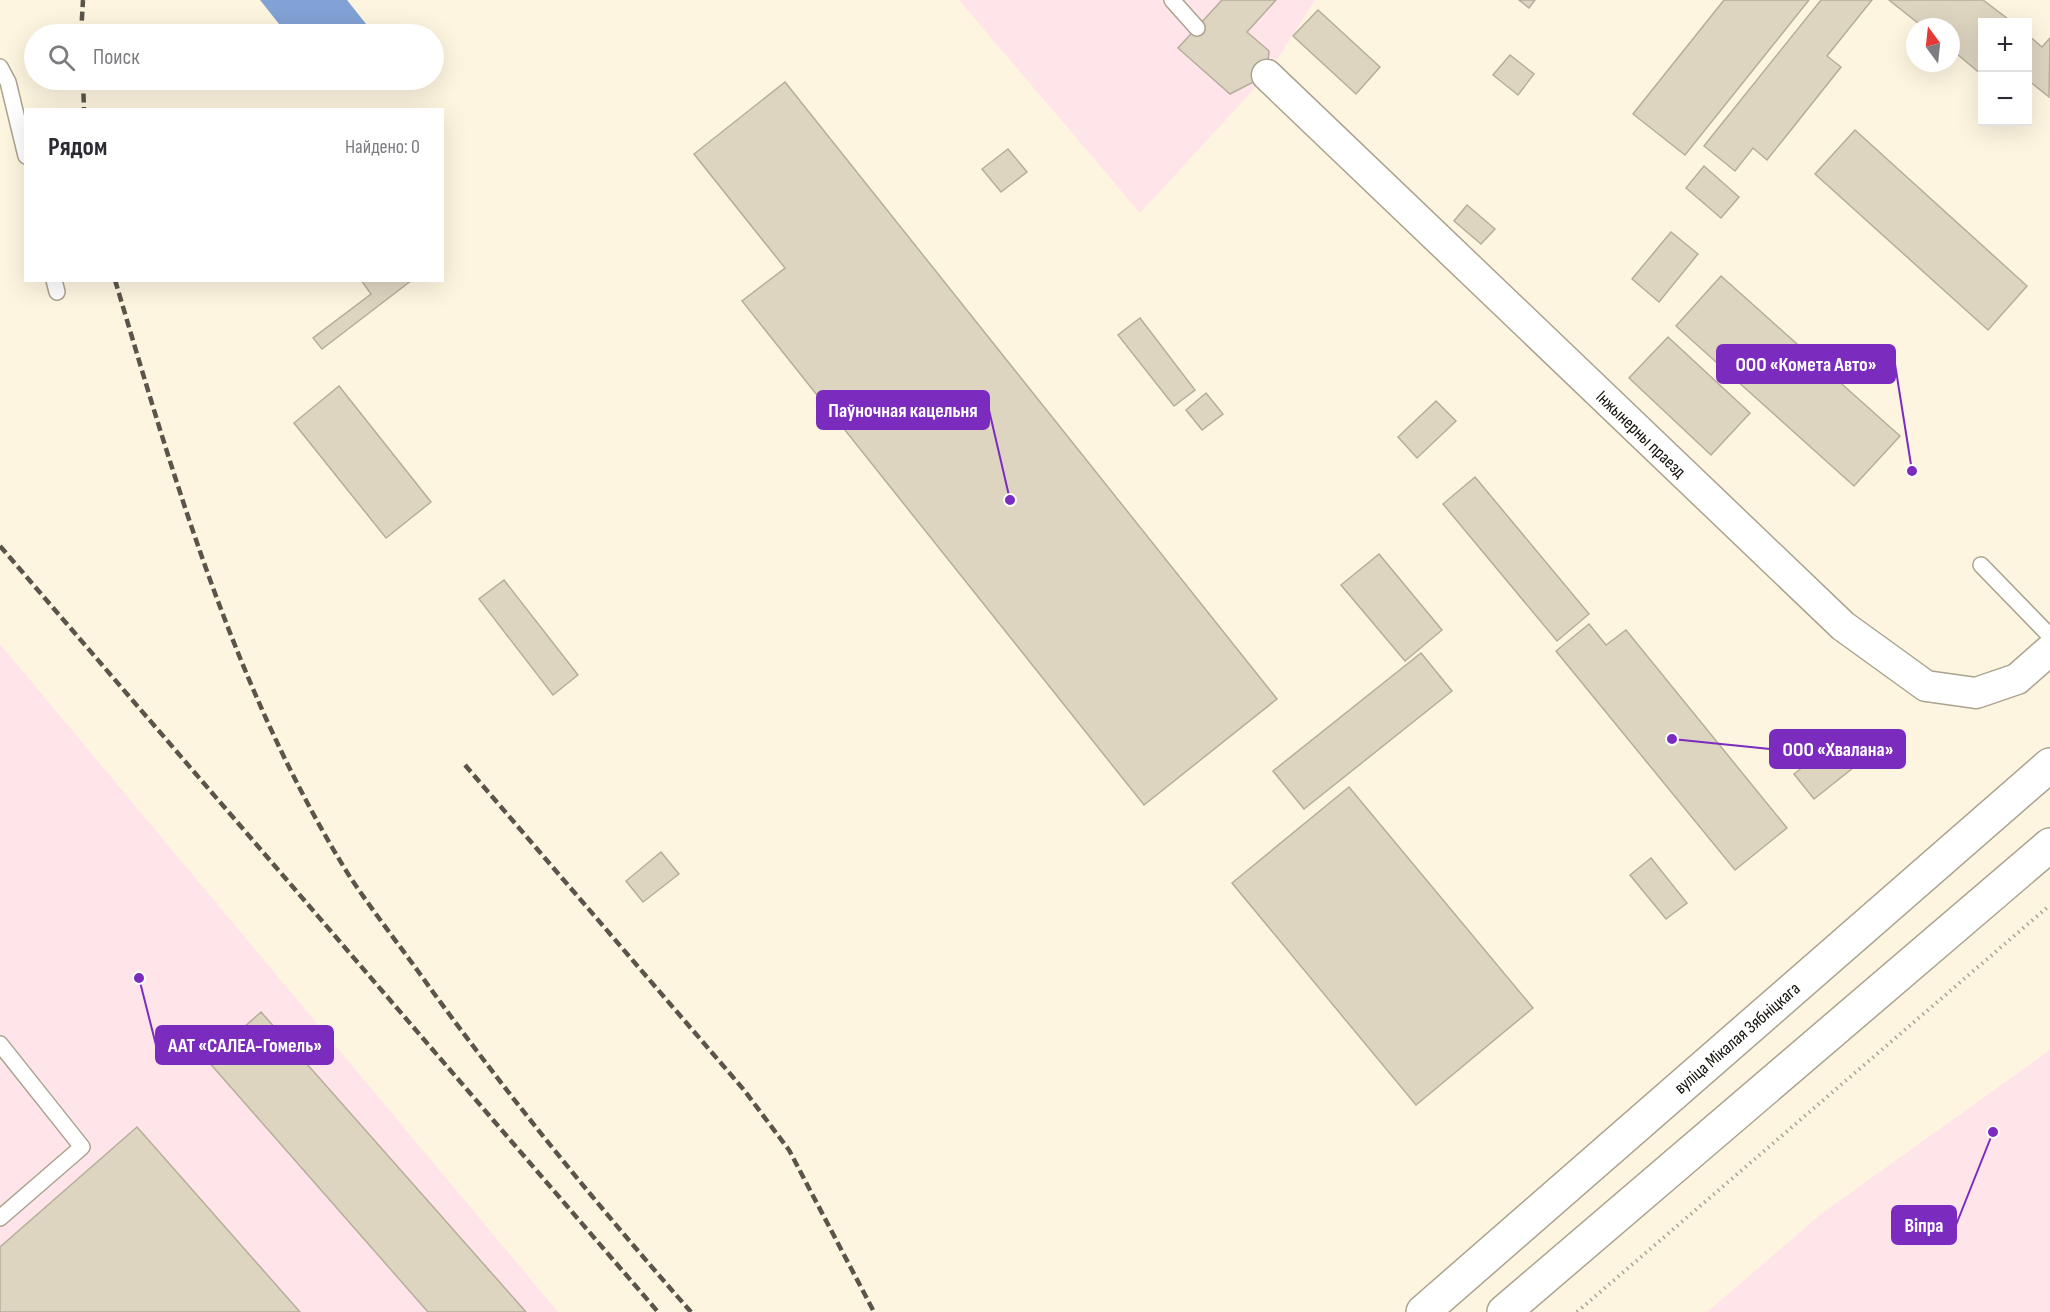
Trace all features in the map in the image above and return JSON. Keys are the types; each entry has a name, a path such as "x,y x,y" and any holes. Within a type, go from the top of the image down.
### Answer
{"main road":[{"name":"вуліца Мікалая Зябніцкага","path":"1423,1312 2050,765"},
{"path":"1504,1312 2050,845"}],"street":[{"name":"Інжынерны праезд","path":"1267,75 1843,626 1926,686 1976,693 2017,679 2050,650"}],"lane":[{"path":"1172,0 1197,28"},
{"path":"0,67 8,82 24,148"},
{"path":"1981,566 2050,636"},
{"path":"0,1044 82,1147 0,1218"}],"path":[{"path":"1577,1312 2050,904"}],"shaded area":[{"path":"959,0 1315,0 1267,75 1140,213"},
{"path":"0,644 558,1312 0,1312"},
{"path":"2050,1050 2050,1312 1707,1312 1821,1214"}],"water":[{"path":"260,0 347,0 366,24 279,24"}],"building":[{"path":"1222,0 1276,0 1247,32 1269,51 1267,75 1230,94 1178,48"},
{"path":"1519,0 1535,0 1529,8"},
{"path":"1724,0 1809,0 1685,155 1633,114"},
{"path":"1821,0 1872,0 1827,56 1841,67 1767,160 1753,148 1735,171 1704,146"},
{"path":"1889,0 1983,0 2007,18 1978,18 1978,72 1960,57 1960,18 1912,18"},
{"path":"1318,10 1380,67 1356,94 1293,36"},
{"path":"2032,38 2042,47 2050,38 2049,97 2032,83"},
{"path":"1510,55 1534,74 1518,95 1493,75"},
{"path":"785,82 1277,699 1144,805 742,301 785,268 694,154"},
{"path":"1855,130 2027,286 1988,330 1815,174"},
{"path":"1008,149 1027,172 1001,192 982,169"},
{"path":"1704,166 1739,197 1721,218 1686,188"},
{"path":"1467,205 1495,229 1481,244 1454,221"},
{"path":"1671,232 1698,254 1659,302 1632,279"},
{"path":"1721,276 1900,436 1854,486 1676,326"},
{"path":"362,282 409,282 322,349 313,338 371,294"},
{"path":"1140,318 1195,390 1174,406 1118,335"},
{"path":"1668,337 1750,413 1711,455 1629,378"},
{"path":"339,386 431,502 386,538 294,423"},
{"path":"1206,393 1223,414 1202,430 1186,410"},
{"path":"1436,401 1456,421 1417,458 1398,437"},
{"path":"1475,477 1589,614 1557,641 1443,504"},
{"path":"1379,554 1442,630 1405,661 1341,585"},
{"path":"504,580 578,675 553,695 479,599"},
{"path":"1589,624 1606,645 1626,630 1787,828 1735,870 1556,651"},
{"path":"1421,653 1452,691 1304,809 1273,771"},
{"path":"1843,735 1863,760 1814,799 1794,774"},
{"path":"1349,787 1533,1008 1416,1105 1232,883"},
{"path":"661,852 679,874 643,902 626,881"},
{"path":"1651,858 1687,903 1666,919 1630,875"},
{"path":"261,1012 526,1312 428,1312 207,1060"},
{"path":"137,1127 300,1312 0,1312 0,1247"}],"railway":[{"path":"82,24 83,0"},
{"path":"83,90 84,108"},
{"path":"116,282 161,434 213,587 274,735 310,807 358,889 484,1061 620,1230 691,1312"},
{"path":"0,546 658,1312"},
{"path":"465,765 744,1090 789,1150 874,1312"}],"place":[{"name":"ООО «Комета Авто»","path":"1912,471"},
{"name":"Паўночная кацельня","path":"1010,500"},
{"name":"ООО «Хвалана»","path":"1672,739"},
{"name":"ААТ «САЛЕА-Гомель»","path":"139,978"},
{"name":"Віпра","path":"1993,1132"}]}
